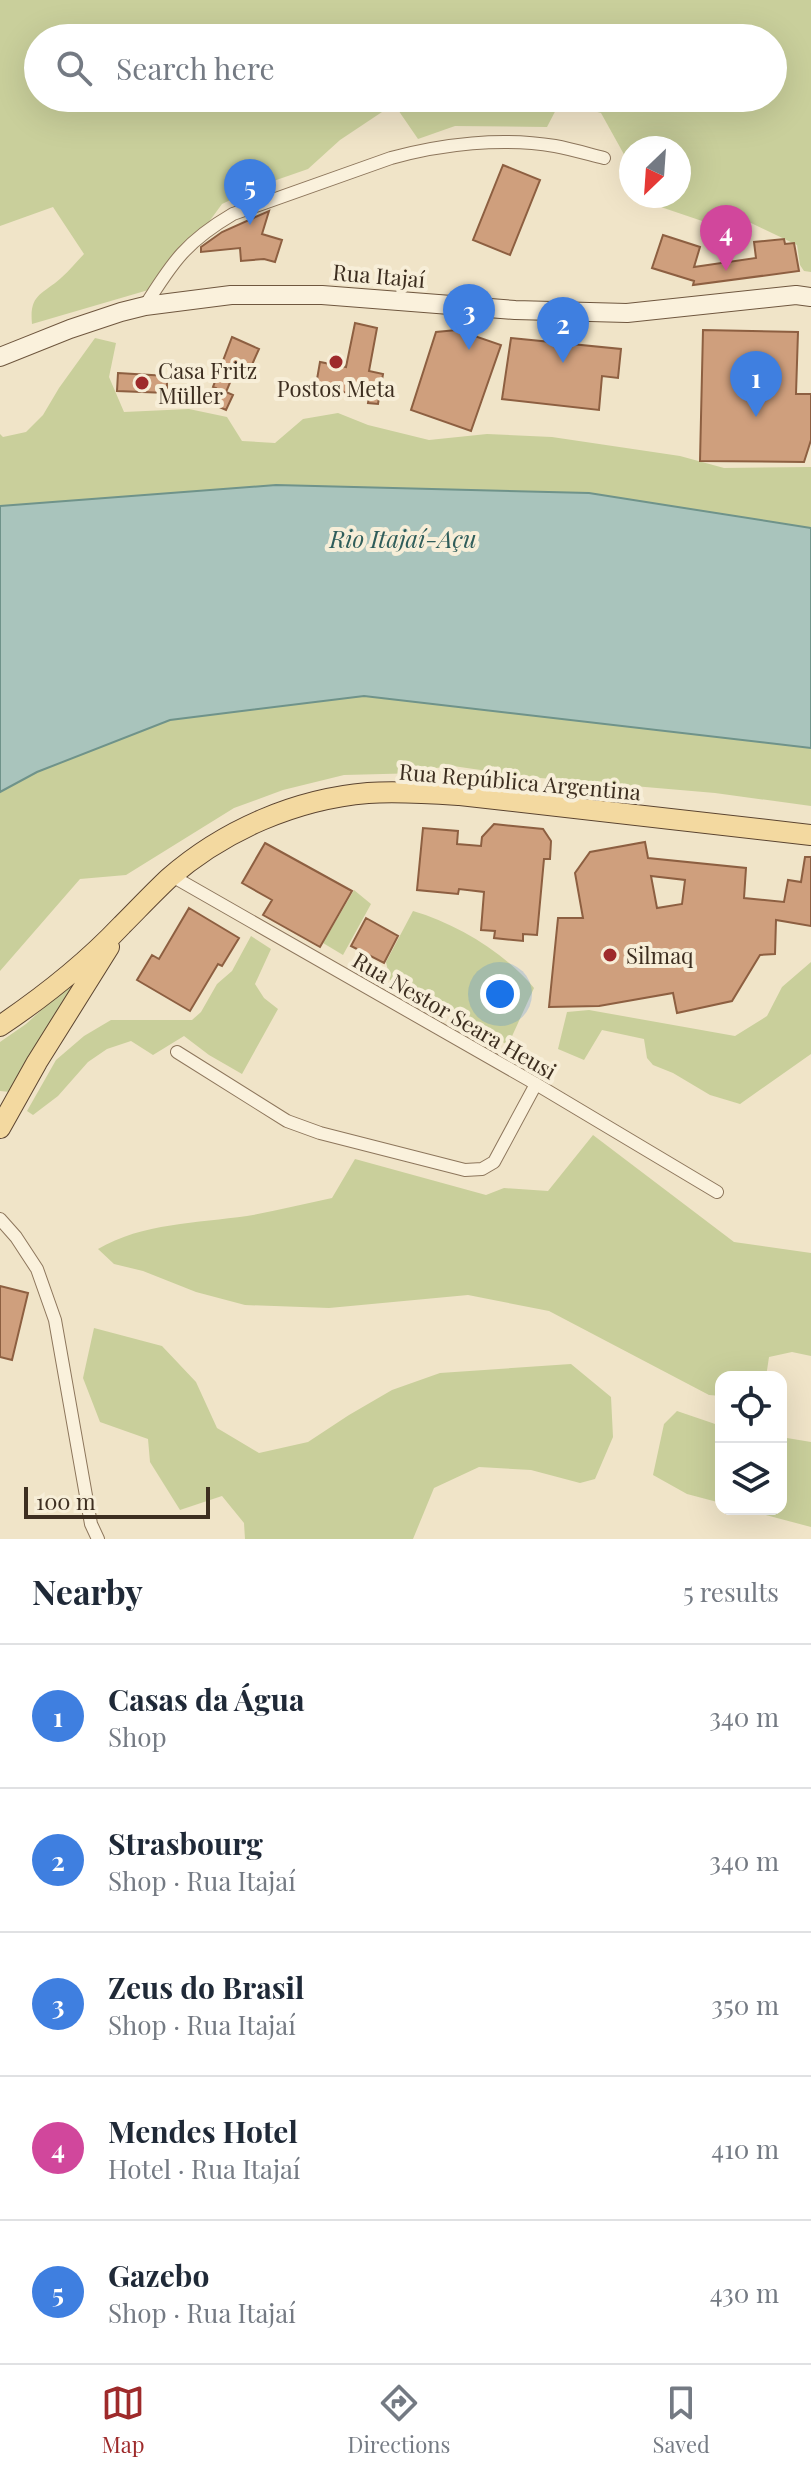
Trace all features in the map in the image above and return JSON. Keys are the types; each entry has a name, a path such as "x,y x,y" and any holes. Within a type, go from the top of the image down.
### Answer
{"main road":[{"name":"Rua Itajaí","path":"0,357 70,329 145,306 231,295 322,295 515,310 627,313 796,295 811,297"},
{"name":"Rua República Argentina","path":"0,1026 65,977 200,853 252,824 328,799 368,793 460,795 811,835"},
{"name":"Rua República Argentina","path":"0,1128 121,926"}],"street":[{"path":"145,306 174,260 210,228 233,214 391,158 416,151 500,143 556,146 604,158"},
{"name":"Rua Nestor Seara Heusi","path":"172,876 536,1084 717,1192"},
{"path":"177,1052 287,1121 320,1133 465,1170 482,1169 494,1162 536,1084"},
{"path":"0,1219 37,1269 55,1320 91,1524 98,1539"}],"green space":[{"path":"0,0 811,0 811,272 804,271 800,265 797,245 751,223 711,224 664,208 691,208 691,136 619,136 619,145 601,113 597,112 787,112 787,24 24,24 24,112 382,112 340,140 308,169 262,185 222,204 162,286 32,324 33,307 38,296 84,254 53,207 0,226"},
{"path":"399,112 555,112 547,127 455,126 418,139"},
{"path":"95,338 116,343 109,377 124,412 189,409 227,417 242,441 275,443 303,419 338,413 368,425 429,440 487,434 552,437 680,456 724,468 811,467 811,528 589,493 276,485 0,506 0,434 3,437 26,432 43,415"},
{"path":"364,696 811,748 811,806 715,793 529,777 453,766 422,773 344,775 283,790 234,808 126,875 80,879 0,971 0,792 37,772 170,720"},
{"path":"354,890 371,904 343,955 323,943"},
{"path":"413,911 446,923 479,941 509,963 534,988 508,1045 390,980 386,962"},
{"path":"251,936 271,949 255,984 264,998 278,1009 242,1074 184,1036 153,1055 131,1041 107,1049 88,1062 58,1096 33,1115 27,1111 56,1060 84,1036 111,1020 192,1020 201,1012 217,984 232,971"},
{"path":"811,962 811,1054 740,1104 710,1095 653,1065 647,1058 644,1039 602,1030 584,1060 558,1049 567,1012 589,1010 735,1036 767,1016 782,987"},
{"path":"83,972 10,1092 0,1091 0,1042 26,1024"},
{"path":"593,1135 734,1242 811,1253 811,1356 792,1352 769,1357 767,1371 715,1371 715,1396 709,1395 549,1311 468,1295 329,1308 245,1305 114,1264 98,1249 115,1240 152,1229 247,1216 332,1198 355,1159 486,1195 504,1188 548,1191"},
{"path":"94,1328 162,1346 196,1382 217,1428 259,1453 308,1442 392,1390 440,1373 571,1364 611,1397 613,1437 595,1479 580,1483 531,1470 479,1467 434,1488 413,1539 245,1539 244,1523 222,1496 180,1510 150,1462 148,1439 100,1422 83,1378"},
{"path":"677,1411 715,1424 715,1501 687,1494 653,1475 664,1424"},
{"path":"787,1438 811,1442 811,1527 766,1515 787,1515"}],"water":[{"name":"Rio Itajaí-Açu","path":"276,485 589,493 811,528 811,748 364,696 170,720 37,772 0,792 0,506"}],"building":[{"path":"503,165 540,180 510,255 473,240"},
{"path":"269,211 262,234 282,240 275,262 264,259 241,261 240,248 201,252 201,247 222,232"},
{"path":"663,235 700,247 694,267 756,258 754,242 784,239 785,244 794,243 799,271 693,285 694,281 652,268"},
{"path":"355,323 377,328 369,371 383,374 378,404 368,403 369,397 343,392 342,396 330,394 331,388 316,385 320,362 346,367"},
{"path":"457,330 501,345 471,431 411,410 436,332"},
{"path":"703,330 798,332 796,394 811,394 811,440 804,462 700,461"},
{"path":"232,337 259,349 246,378 234,373 226,392 233,395 226,410 210,403"},
{"path":"511,338 621,349 618,378 602,376 599,410 502,399"},
{"name":"Casa Fritz Müller","path":"118,373 167,376 167,393 117,391"},
{"path":"494,824 543,829 551,841 550,859 544,859 537,935 523,934 523,941 494,938 495,931 481,930 484,892 459,889 458,894 417,890 423,828 458,831 457,844 481,846 482,837"},
{"path":"645,842 648,858 746,868 744,898 784,902 788,880 801,882 805,857 811,857 811,926 776,920 775,954 760,955 732,1001 677,1013 673,993 599,1006 549,1007 558,918 583,918 575,873 590,852","holes":["651,876 685,880 682,904 657,908"]},
{"path":"265,843 352,891 320,947 263,915 272,900 242,883"},
{"path":"189,908 239,938 222,966 218,964 190,1011 137,980 152,955 159,959"},
{"path":"366,918 398,936 384,963 351,946"},
{"path":"0,1286 28,1293 12,1360 0,1357"}],"place":[{"name":"Gazebo","path":"250,225"},
{"name":"Mendes Hotel","path":"726,271"},
{"name":"Zeus do Brasil","path":"469,350"},
{"name":"Postos Meta","path":"336,362"},
{"name":"Strasbourg","path":"563,363"},
{"name":"Casa Fritz Müller","path":"142,383"},
{"name":"Casas da Água","path":"756,417"},
{"name":"Silmaq","path":"610,955"}]}
